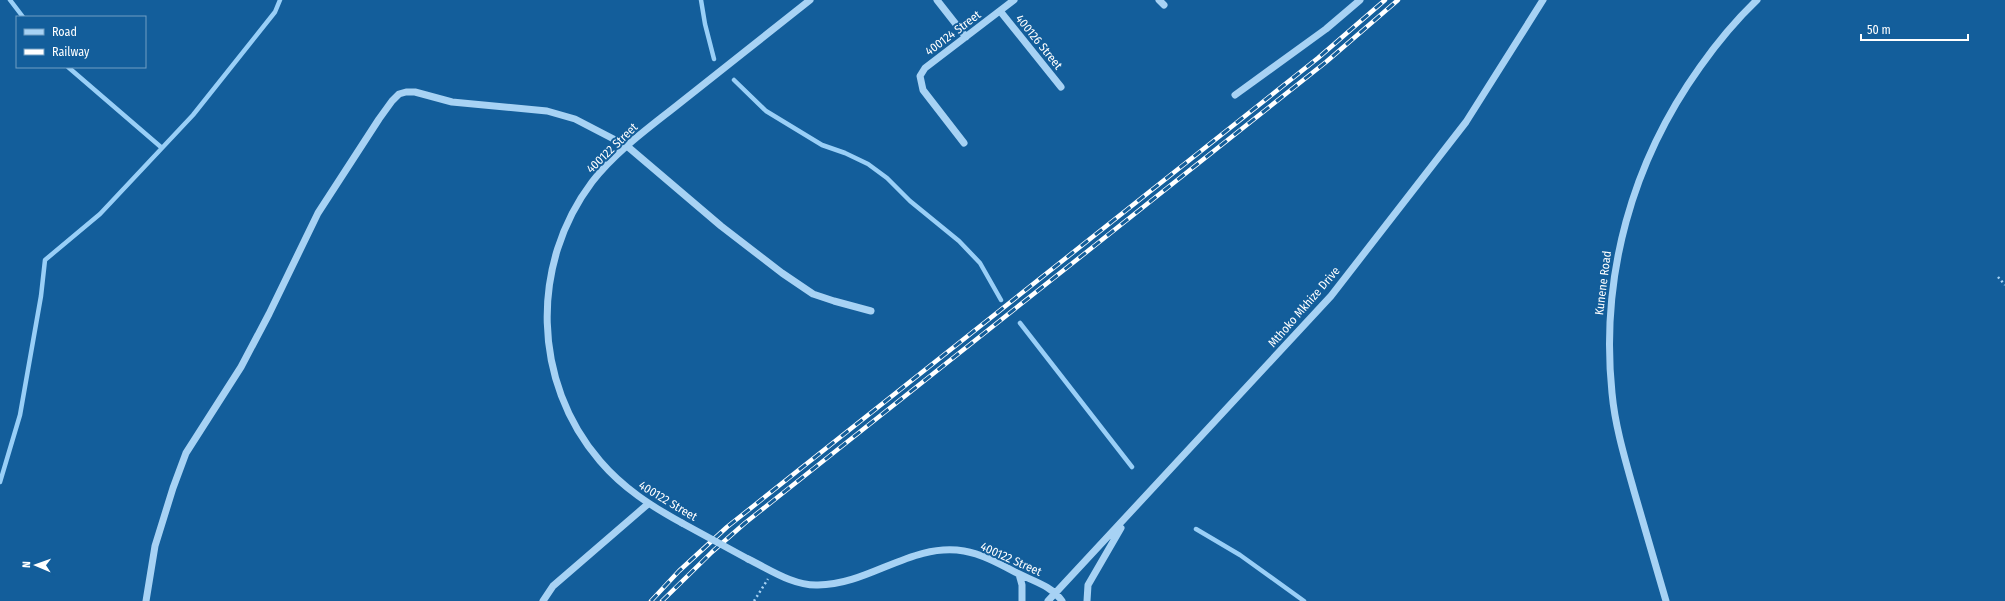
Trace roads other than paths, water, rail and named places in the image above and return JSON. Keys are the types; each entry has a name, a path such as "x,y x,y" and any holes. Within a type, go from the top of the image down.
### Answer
{"street":[{"name":"400122 Street","path":"810,0 627,146 593,181 575,208 562,234 549,283 547,320 548,340 554,374 564,405 581,437 604,466 624,485 648,504 748,559 799,583 816,586 831,585 854,580 923,553 963,551 982,556 1056,592"},
{"path":"937,0 966,37"},
{"name":"400124 Street","path":"964,143 923,90 920,81 922,72 1014,0"},
{"path":"1235,95 1314,38 1360,0"},
{"name":"Mthoko Mkhize Drive","path":"1048,601 1331,296 1466,122 1543,0"},
{"name":"Kunene Road","path":"1666,601 1620,440 1612,394 1609,346 1610,316 1616,262 1625,220 1639,178 1659,132 1685,88 1714,47 1757,0"},
{"name":"400126 Street","path":"1000,11 1061,87"},
{"path":"146,601 154,546 186,453 241,367 270,314 318,213 392,101 399,94 415,92 452,102 547,111 575,119 627,146 720,226 782,273 813,294 871,311"},
{"path":"543,601 553,586 648,504"},
{"path":"1087,601 1088,586 1127,517"},
{"path":"1019,574 1022,585 1022,601"},
{"path":"1056,592 1062,601"}],"waterway":[{"path":"10,0 22,16"},
{"path":"0,482 20,415 41,296 45,260 100,214 193,115 275,12 280,0"},
{"path":"701,0 705,24 714,59"},
{"path":"69,68 162,148"},
{"path":"734,80 766,111 822,145 845,153 868,164 887,178 910,201 959,241 980,263 1001,300"},
{"path":"1020,323 1132,467"},
{"path":"1196,529 1240,555 1304,601"}],"railway":[{"path":"651,601 679,571 727,527 1318,58 1385,0"},
{"path":"662,601 712,552 745,523 1326,62 1398,0"}]}
